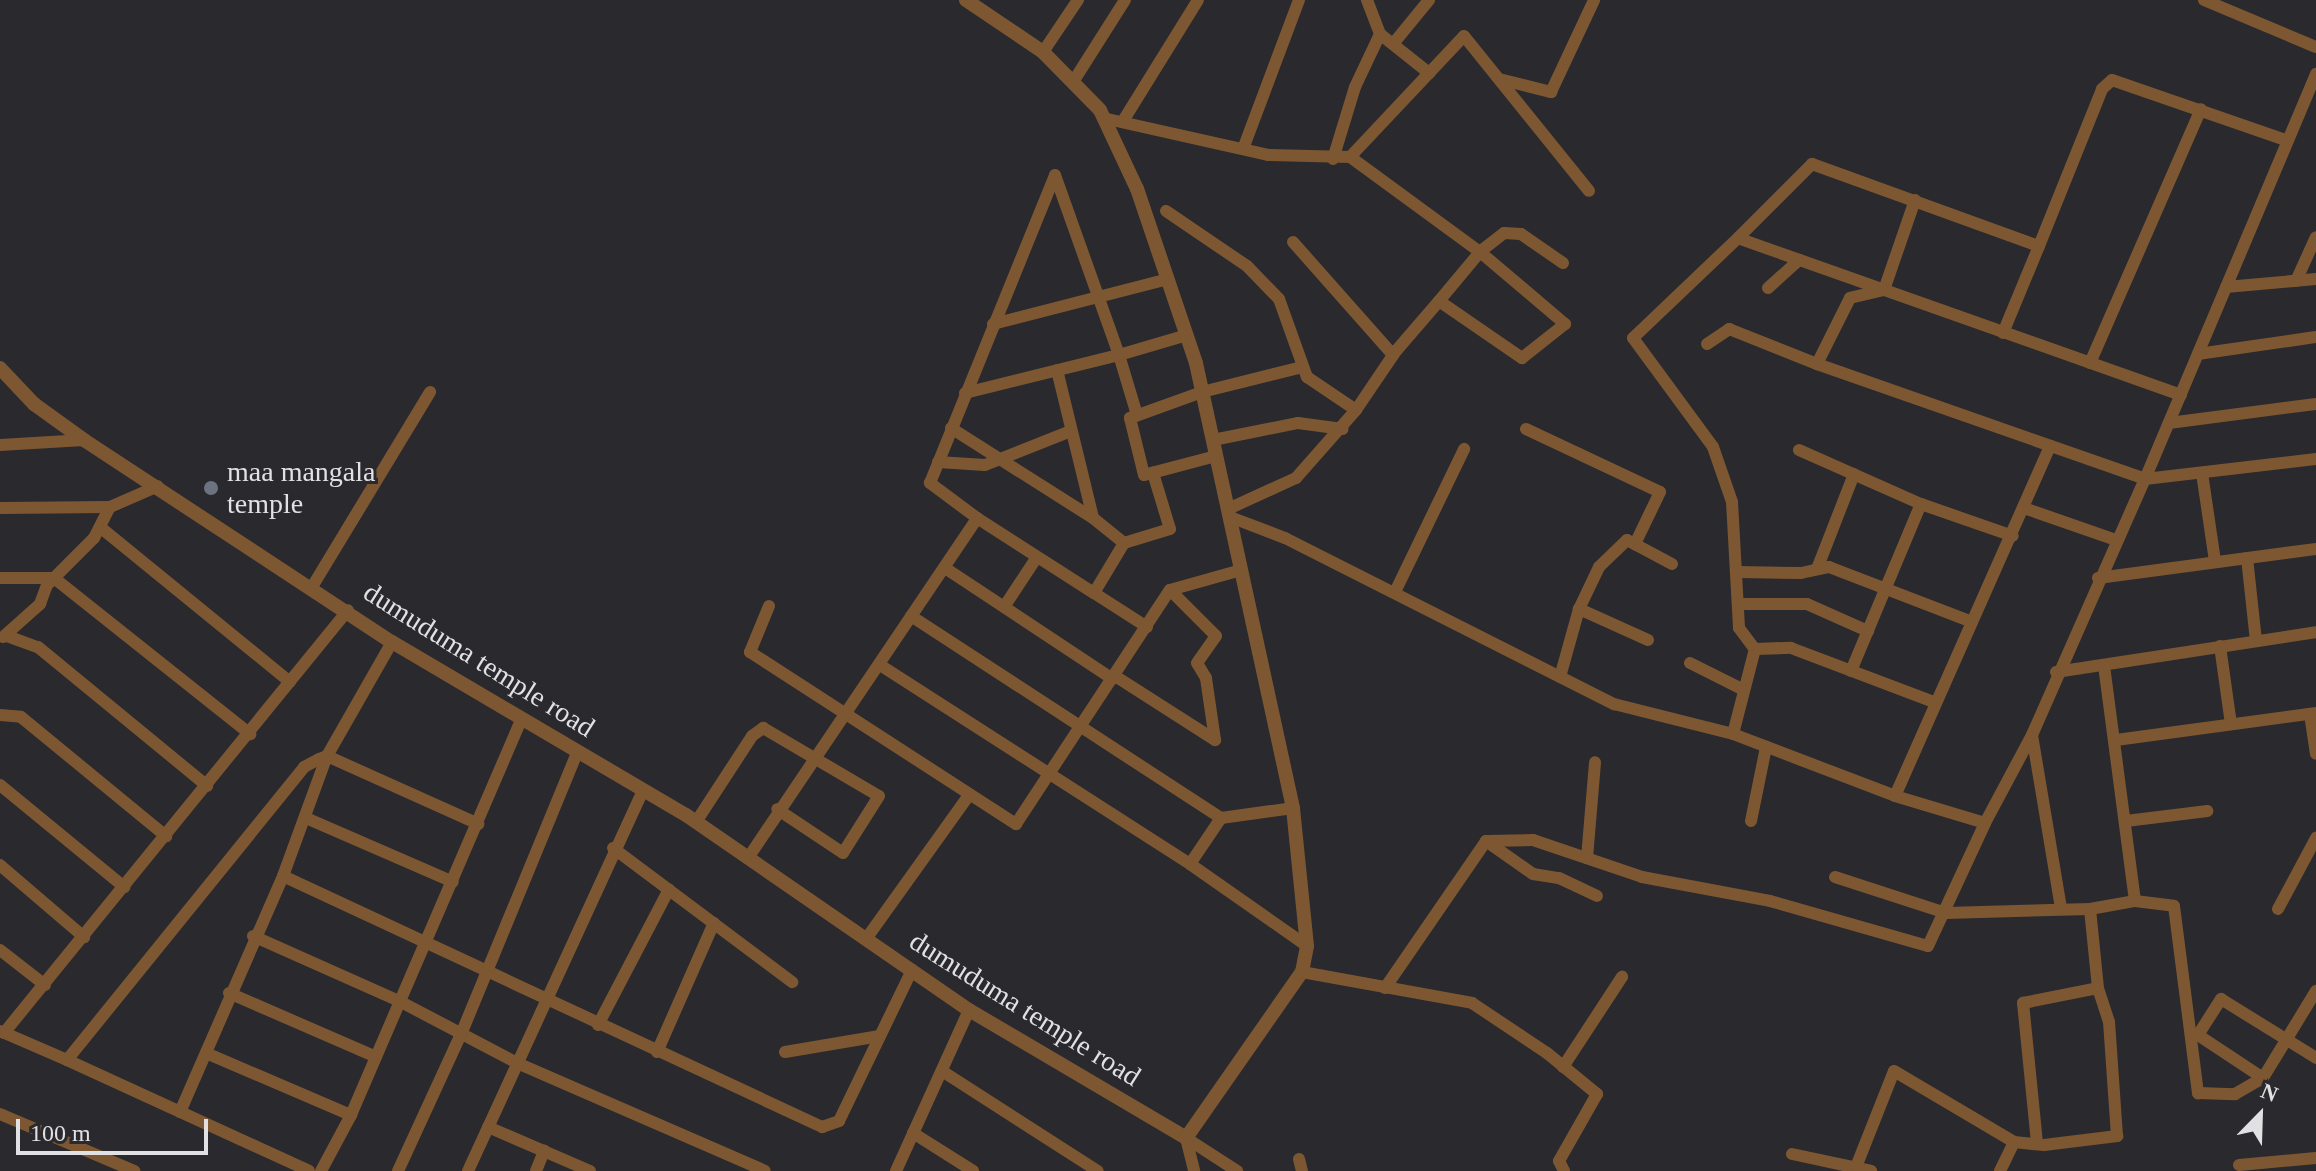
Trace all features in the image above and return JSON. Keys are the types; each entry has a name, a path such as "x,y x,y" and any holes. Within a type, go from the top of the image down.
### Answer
{"street":[{"path":"966,0 1043,52 1073,82 1103,118 1137,189 1187,335 1202,392 1293,808 1307,946 1302,972 1186,1138 1194,1171"},
{"path":"1043,52 1078,0"},
{"path":"1073,82 1125,0"},
{"path":"1123,121 1198,0"},
{"path":"1243,149 1299,0"},
{"path":"1367,0 1380,34 1429,73"},
{"path":"1393,44 1429,0"},
{"path":"1497,78 1551,92 1594,0"},
{"path":"2204,0 2316,47"},
{"path":"1333,159 1355,87 1380,34"},
{"path":"1103,118 1243,149 1333,159 1350,157 1464,36 1589,191"},
{"path":"1486,841 1533,840 1642,877 1770,901 1928,946 1946,913 1985,823 2032,735 2056,672 2145,479 2316,74"},
{"path":"2003,333 2107,81 2201,109 2288,141"},
{"path":"2090,363 2201,109"},
{"path":"1350,157 1480,252 1565,324 1522,358 1439,301"},
{"path":"1755,649 1739,628 1732,502 1713,447 1633,338 1812,164 2039,246"},
{"path":"1137,415 1055,175 930,483 977,518 1147,627"},
{"path":"1884,290 1915,200"},
{"path":"1166,211 1247,266 1279,299 1307,377 1356,410"},
{"path":"1229,513 1296,478 1343,429 1393,355 1480,252 1512,231 1563,263"},
{"path":"2296,281 2316,237"},
{"path":"1738,238 2181,395"},
{"path":"1293,242 1393,355"},
{"path":"1768,288 1799,260"},
{"path":"993,324 1100,300 1168,279"},
{"path":"2226,287 2316,279"},
{"path":"1817,364 1850,298 1884,290"},
{"path":"1707,344 1729,329 1817,364 2145,479 2316,459"},
{"path":"965,393 1187,335"},
{"path":"2198,354 2316,337"},
{"path":"1216,456 1144,475 1130,418 1202,392 1302,367"},
{"name":"dumuduma temple road","path":"0,368 34,404 84,440 348,610 392,642 696,822 969,1010 1186,1138"},
{"path":"1057,370 1093,518"},
{"path":"312,587 430,392"},
{"path":"2169,423 2316,404"},
{"path":"1213,440 1298,423 1343,429"},
{"path":"951,428 1093,518 1124,543"},
{"path":"1526,429 1660,492 1635,544"},
{"path":"938,462 985,465 1071,431"},
{"path":"0,445 84,440"},
{"path":"1895,796 1934,702 2013,536 2050,446"},
{"path":"1395,592 1464,449"},
{"path":"1799,450 1921,504 2013,536"},
{"path":"1094,593 1124,543 1170,529 1153,473"},
{"path":"2202,473 2215,561"},
{"path":"1817,569 1854,474"},
{"path":"0,508 110,507 158,486"},
{"path":"1851,671 1921,504"},
{"path":"3,637 40,604 54,578 100,527 110,507"},
{"path":"2024,508 2116,540"},
{"path":"1229,513 1395,592 1614,704 1733,734 1895,796 1985,823"},
{"path":"748,858 777,809 849,714 977,518"},
{"path":"100,527 290,682"},
{"path":"1560,677 1579,609 1599,567 1627,540 1672,564"},
{"path":"2098,578 2316,549"},
{"path":"1004,607 1037,557"},
{"path":"2247,558 2256,641"},
{"path":"1738,572 1829,567 1972,622"},
{"path":"945,568 1215,740 1206,678 1197,663 1216,636 1170,590"},
{"path":"769,606 750,652 1016,824 1083,727 1170,590 1241,570"},
{"path":"0,578 54,578 250,734"},
{"path":"1739,604 1807,604 1868,631"},
{"path":"1579,609 1648,640"},
{"path":"309,1171 2,1032 45,985 348,610"},
{"path":"911,616 1221,818 1293,808"},
{"path":"2056,672 2316,632"},
{"path":"3,637 38,647 207,786"},
{"path":"180,1112 253,936 283,876 327,756 392,642"},
{"path":"2220,646 2231,724"},
{"path":"1755,649 1791,648 1934,702"},
{"path":"1733,734 1755,649"},
{"path":"1690,663 1744,690"},
{"path":"880,665 1190,864 1307,946"},
{"path":"2104,665 2135,901"},
{"path":"2116,740 2313,713 2316,754"},
{"path":"0,715 21,717 166,836"},
{"path":"321,1171 351,1115 521,721"},
{"path":"696,822 757,730 772,732 879,796 843,853 777,809"},
{"path":"2032,735 2061,909"},
{"path":"1751,821 1766,747"},
{"path":"398,1171 462,1032 577,753"},
{"path":"67,1060 304,767 327,756 478,824"},
{"path":"1587,858 1595,762"},
{"path":"0,785 124,887"},
{"path":"468,1171 613,848 643,791"},
{"path":"866,939 970,794"},
{"path":"2126,821 2207,811"},
{"path":"306,818 453,882"},
{"path":"1190,864 1221,818"},
{"path":"2278,909 2316,838"},
{"path":"1486,841 1533,874 1559,878 1597,896"},
{"path":"1385,988 1486,841"},
{"path":"613,848 792,982"},
{"path":"0,865 84,937"},
{"path":"283,876 803,1121 830,1127 839,1121 912,970"},
{"path":"1835,877 1946,913 2090,909 2135,901 2174,906 2198,1093 2235,1094 2263,1078 2316,991"},
{"path":"598,1025 669,889"},
{"path":"1856,1167 1894,1071 2014,1142 2117,1136 2109,1022 2098,988 2090,909"},
{"path":"657,1052 714,923"},
{"path":"253,936 401,1002 517,1063 765,1171"},
{"path":"0,950 45,985"},
{"path":"1302,972 1472,1003 1563,1067 1597,1094 1559,1161 1564,1171"},
{"path":"1563,1067 1622,977"},
{"path":"2037,1143 2023,1003 2098,988"},
{"path":"229,993 376,1057"},
{"path":"2263,1078 2198,1035 2221,999 2316,1058"},
{"path":"896,1171 969,1010"},
{"path":"785,1052 880,1036"},
{"path":"206,1053 351,1115"},
{"path":"942,1071 1098,1171"},
{"path":"0,1114 134,1171"},
{"path":"488,1127 590,1171"},
{"path":"913,1133 971,1170"},
{"path":"1186,1138 1237,1171"},
{"path":"2000,1171 2014,1142"},
{"path":"536,1171 544,1151"},
{"path":"1792,1154 1871,1171"},
{"path":"2239,1165 2316,1158"}],"place":[{"name":"maa mangala temple","path":"211,488"}]}
